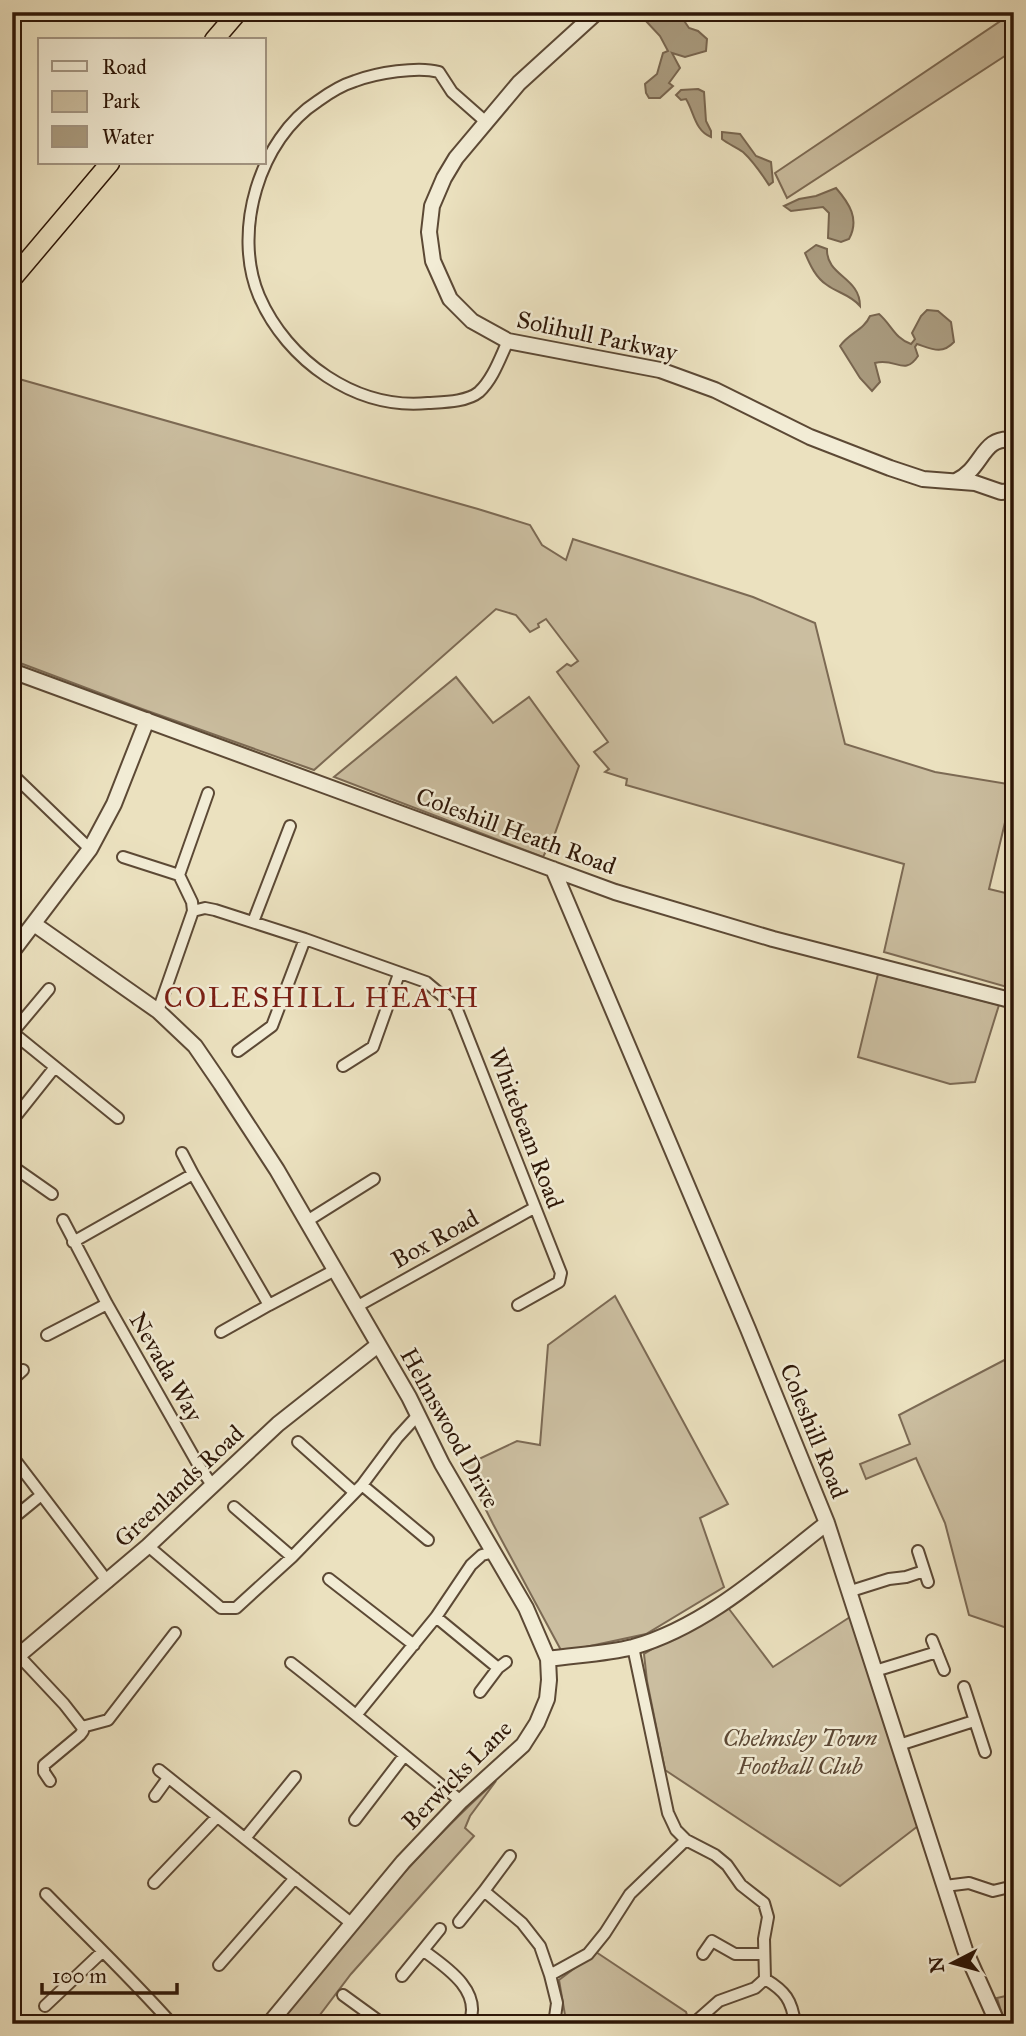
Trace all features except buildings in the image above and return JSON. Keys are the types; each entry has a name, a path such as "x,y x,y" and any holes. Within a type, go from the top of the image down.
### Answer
{"highway":[{"path":"216,38 238,12"},
{"path":"12,279 109,164"}],"street":[{"name":"Solihull Parkway","path":"597,12 519,83 456,158 437,192 430,218 430,247 437,275 450,299 472,321 508,341 660,370 715,390 810,438 890,468 923,479 989,486 1001,492 1014,491"},
{"path":"266,164 282,136 300,116 312,105 356,80 430,69 439,72 452,92 486,121"},
{"path":"266,164 252,204 251,252 259,295 288,344 313,367 364,396 423,404 473,396 489,380 508,341"},
{"path":"956,481 968,475 992,444 1006,439 1014,440"},
{"path":"982,456 982,475 989,486"},
{"name":"Coleshill Heath Road","path":"12,671 615,892 679,912 1014,1001"},
{"path":"12,952 90,849 114,804 147,720"},
{"path":"12,774 90,849"},
{"path":"158,1011 193,911 192,902 179,875 208,793"},
{"path":"253,922 290,826"},
{"path":"123,857 179,875"},
{"name":"Coleshill Road","path":"554,869 827,1522 965,1950 998,2024"},
{"name":"Whitebeam Road","path":"193,911 205,908 253,922 426,982 456,1007 561,1276 559,1282 519,1305"},
{"name":"Helmswood Drive","path":"34,924 158,1011 195,1046 277,1170 307,1221 418,1415 442,1464 526,1608 548,1659"},
{"path":"238,1051 272,1026 305,939"},
{"path":"343,1066 373,1047 400,974"},
{"path":"49,989 13,1032 118,1118"},
{"path":"12,1121 55,1067"},
{"path":"182,1153 269,1305"},
{"path":"12,1166 52,1194"},
{"path":"73,1242 193,1174"},
{"path":"307,1221 374,1179"},
{"name":"Box Road","path":"356,1307 534,1208"},
{"name":"Nevada Way","path":"63,1220 107,1304 212,1485"},
{"path":"220,1332 335,1270"},
{"name":"Nevada Way","path":"47,1335 107,1304"},
{"name":"Greenlands Road","path":"16,1659 108,1582 278,1424 378,1345"},
{"path":"12,1380 23,1370"},
{"path":"148,1546 221,1608 236,1608 292,1557 358,1488 418,1415"},
{"path":"298,1442 428,1540"},
{"path":"12,1457 108,1582"},
{"path":"12,1519 40,1496"},
{"path":"234,1507 292,1557"},
{"path":"548,1659 633,1647 674,1630 722,1604 827,1522"},
{"path":"850,1591 889,1578 926,1576 918,1551"},
{"path":"357,1714 436,1617 471,1565 482,1555 494,1552"},
{"path":"328,1579 414,1645"},
{"path":"436,1617 502,1665 480,1692"},
{"path":"82,1727 108,1720 176,1633"},
{"path":"932,1640 944,1671"},
{"path":"633,1647 665,1802 676,1830 686,1840 715,1855 727,1865 741,1885 764,1903 768,1917 764,1939 765,1979"},
{"path":"875,1671 937,1652"},
{"path":"16,1659 64,1703 82,1727 80,1735 44,1765 44,1772 50,1781"},
{"name":"Berwicks Lane","path":"269,2024 403,1861 461,1801 523,1745 537,1723 547,1699 548,1659"},
{"path":"291,1663 461,1801"},
{"path":"964,1686 985,1752"},
{"path":"899,1745 974,1721"},
{"path":"355,1820 404,1756"},
{"path":"159,1770 351,1923"},
{"path":"246,1838 295,1777"},
{"path":"155,1796 168,1778"},
{"path":"154,1884 216,1818"},
{"path":"550,1975 588,1954 630,1894 686,1840"},
{"path":"458,1922 510,1856"},
{"path":"219,1965 295,1878"},
{"path":"945,1886 969,1883 993,1891 1013,1888"},
{"path":"484,1891 522,1923 540,1945 557,2003 554,2024"},
{"path":"46,1894 172,2024"},
{"path":"402,1976 440,1929"},
{"path":"703,1954 712,1941 734,1954 764,1954"},
{"path":"424,1951 462,1980 471,2002 470,2024"},
{"path":"45,2006 102,1952"},
{"path":"693,2024 719,2001 754,1988 765,1979"},
{"path":"765,1979 789,1998 795,2024"},
{"path":"343,1995 383,2024"}],"green space":[{"path":"1014,12 1014,50 787,198 775,173"},
{"path":"12,377 530,525 542,545 566,560 573,539 753,597 815,623 845,744 935,772 1014,785 989,889 1014,895 1014,989 884,952 904,864 626,785 627,779 605,772 609,769 594,752 608,742 557,672 567,664 571,666 578,661 546,619 530,632 516,615 496,609 314,770 12,660"},
{"path":"456,677 493,723 529,697 579,766 554,836 543,857 334,777"},
{"path":"878,974 999,1005 975,1082 950,1084 858,1057"},
{"path":"615,1296 728,1504 700,1518 724,1587 646,1634 562,1652 464,1466 517,1441 540,1445 548,1345"},
{"path":"1014,1355 1014,1645 1010,1629 969,1615 945,1523 916,1458 866,1479 860,1464 910,1444 899,1415"},
{"name":"Chelmsley Town Football Club","path":"726,1605 773,1667 850,1617 918,1826 840,1886 665,1770 644,1654"},
{"path":"496,1781 470,1816 465,1828 474,1836 351,1974 313,2024 276,2024 409,1868"},
{"path":"596,1952 686,2012 688,2018 677,2024 563,2024 565,2015 559,1980"},
{"path":"1014,1994 1014,2024 1005,2024 997,1998"}],"water":[{"path":"644,12 678,12 689,28 698,31 707,39 706,51 685,57 672,53 680,68 669,83 673,86 660,98 649,98 645,84 657,74 663,53 668,51 660,36 645,20"},
{"path":"698,89 704,92 706,121 711,137 698,126 686,99 681,100 676,95 681,90"},
{"path":"722,132 740,134 756,156 771,162 773,182 769,185 743,152 722,139"},
{"path":"836,188 849,205 853,218 849,239 841,242 828,238 829,213 823,207 791,211 784,206 799,199"},
{"path":"816,245 827,249 832,265 855,289 860,306 823,282 811,267 805,253"},
{"path":"927,310 938,311 951,322 954,342 941,350 917,344 915,347 918,356 908,365 875,363 880,382 872,391 860,378 840,346 864,325 870,316 879,314 897,335 911,344 915,339 912,333"}],"waterway":[{"path":"1008,1629 1014,1654"}],"district":[{"name":"COLESHILL HEATH","path":"322,997"}]}
